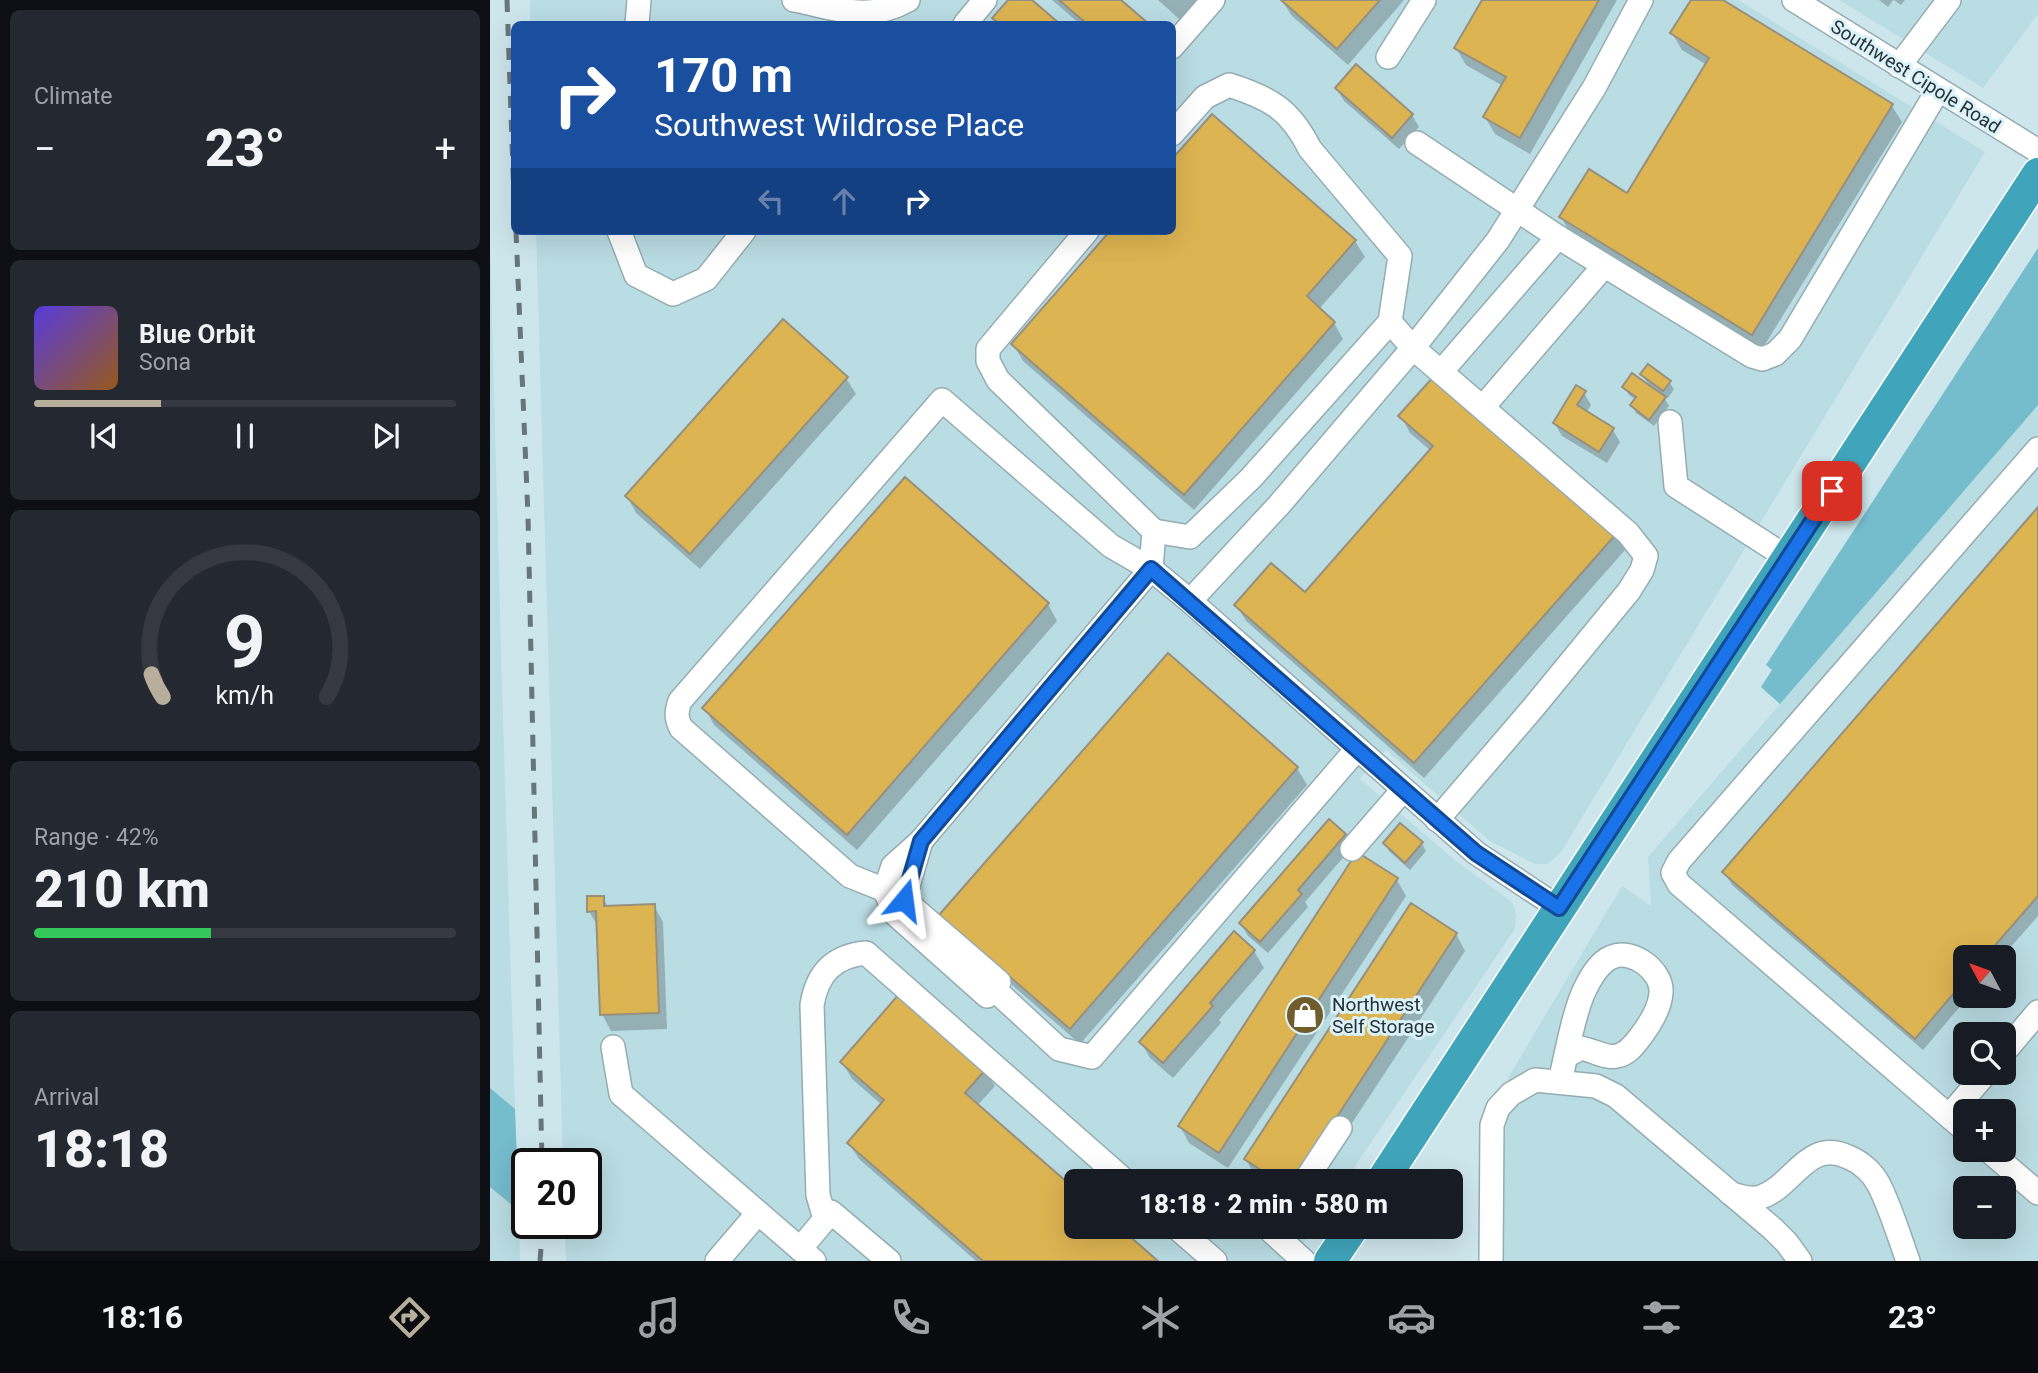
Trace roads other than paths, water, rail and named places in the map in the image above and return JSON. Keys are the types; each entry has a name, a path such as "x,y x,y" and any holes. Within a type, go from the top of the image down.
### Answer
{"highway":[{"path":"1390,1169 2038,174"},
{"path":"1331,1261 1345,1239"}],"street":[{"path":"637,21 639,0"},
{"path":"794,0 828,16 891,10 908,0"},
{"path":"968,21 985,0"},
{"path":"1176,42 1213,0"},
{"path":"1388,57 1424,0"},
{"path":"1190,601 1279,505 1413,348 1498,240 1594,88 1641,0"},
{"name":"Southwest Cipole Road","path":"1794,0 2038,151"},
{"path":"1899,66 1949,0"},
{"path":"1084,235 988,349 988,361 998,380 1154,531 1190,537 1251,478 1390,322 1400,256 1311,149 1303,134 1278,107 1261,95 1230,85 1205,97 1176,130"},
{"path":"1418,143 1515,210 1604,266 1752,356 1762,359 1775,354 1790,339 1938,90"},
{"path":"621,235 636,275 673,294 706,279 741,235"},
{"path":"1441,372 1558,237"},
{"path":"1483,407 1604,266"},
{"path":"1390,322 1413,348 1628,533 1646,556 1642,570 1629,591 1437,820"},
{"path":"885,890 850,876 681,728 676,710 680,701 942,400 1111,546 1151,569 1190,601 1476,853 1559,908"},
{"path":"1670,422 1676,486 1788,558"},
{"path":"1953,1120 1679,884 1673,873 1679,861 2038,449"},
{"path":"1251,478 1279,505"},
{"path":"921,841 904,900 999,982 995,990 987,996 894,913 885,890 893,866 921,841 1151,569 1154,531"},
{"path":"995,990 1059,1049 1092,1057 1356,750"},
{"path":"1352,849 1403,790"},
{"path":"825,1219 818,1195 812,1005 814,989 825,971 838,960 855,954 866,953 1111,1169"},
{"path":"1560,1082 1566,1056 1584,991 1603,963 1613,956 1623,954 1645,964 1654,973 1662,990 1659,1004 1648,1027 1635,1045 1619,1056 1610,1057 1581,1048 1566,1056"},
{"path":"2016,1038 2038,1012"},
{"path":"613,1047 621,1094 807,1255 831,1212 889,1261"},
{"path":"1491,1261 1492,1125 1498,1108 1518,1090 1535,1080 1596,1086 1616,1096 1773,1229 1800,1261"},
{"path":"1313,1169 1340,1128"},
{"path":"1730,1193 1752,1199 1763,1197 1804,1161 1822,1154 1842,1154 1860,1162 1878,1183 1908,1261"},
{"path":"2002,1162 2038,1193"},
{"path":"717,1261 758,1213"},
{"path":"1190,1239 1215,1261"},
{"path":"1279,1239 1304,1261"}],"railway":[{"path":"507,0 511,113"},
{"path":"516,235 528,516 542,1148"},
{"path":"540,1261 542,1239"}],"place":[{"name":"Northwest Self Storage","path":"1305,1015"}]}
